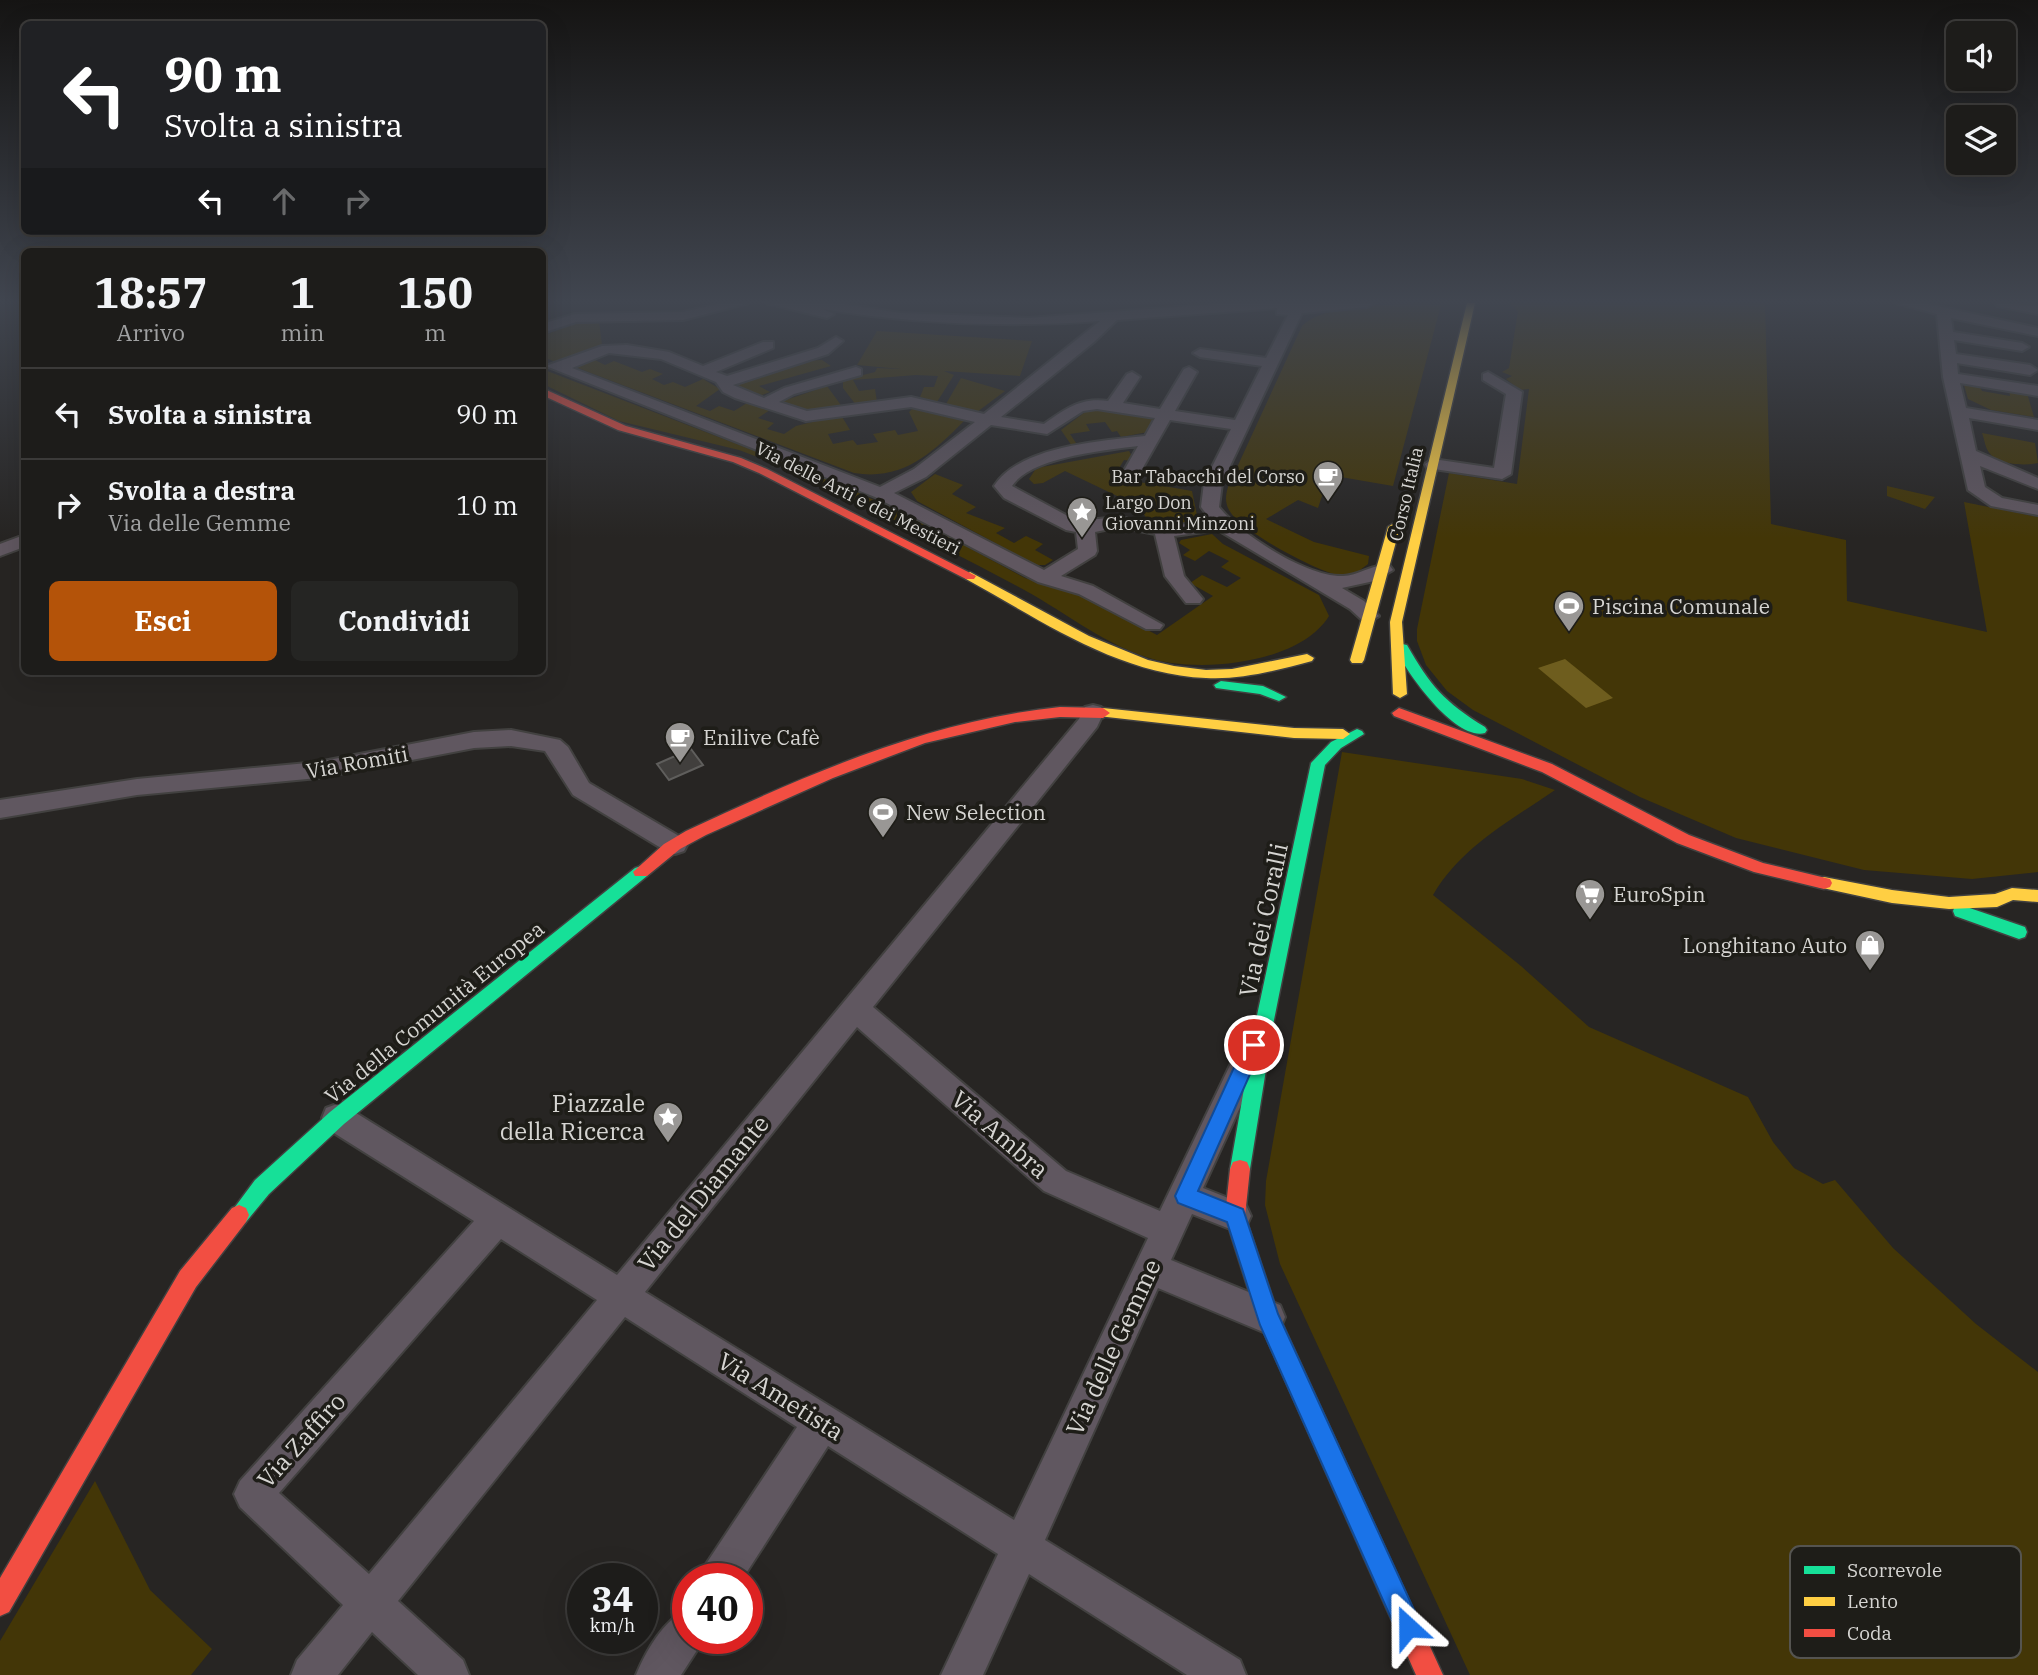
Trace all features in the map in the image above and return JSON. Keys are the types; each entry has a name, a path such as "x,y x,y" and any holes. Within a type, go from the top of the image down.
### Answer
{"street":[{"path":"592,381 881,493 1045,578 1086,590 1153,625"},
{"path":"765,403 789,391 827,381"},
{"path":"832,381 852,410"},
{"path":"881,493 920,473 1032,381"},
{"path":"1113,406 1129,381"},
{"path":"1131,474 1184,381"},
{"path":"1262,381 1209,495 1210,507 1221,524 1243,541 1357,605 1369,616"},
{"name":"Corso Italia","path":"1453,381 1396,622 1394,643 1402,673 1395,718 1547,768"},
{"path":"1433,464 1502,474 1514,392 1495,381"},
{"path":"1952,381 1977,490 1997,502 2038,510"},
{"path":"1981,381 2038,391"},
{"path":"725,382 727,389 806,416 911,402 984,419 1047,429 1086,404 1240,426"},
{"name":"Via delle Arti e dei Mestieri","path":"546,393 622,428 737,460 773,475 1036,610 1069,632"},
{"path":"1960,416 2038,425"},
{"path":"1960,416 2038,434"},
{"path":"1047,429 1067,454"},
{"path":"1150,440 1067,454 1028,464 1008,476 1003,486 1010,494 1072,526 1085,528 1119,522 1174,531 1221,524"},
{"path":"1968,453 1998,469 2038,484"},
{"path":"1975,481 2005,481 2038,491"},
{"name":"Corso Italia","path":"1371,666 1369,616 1398,511"},
{"path":"1045,578 1088,551 1085,528"},
{"path":"1164,529 1170,569 1180,588 1192,599"},
{"path":"0,550 21,542"},
{"path":"1293,568 1328,581 1346,583 1363,580 1383,570"},
{"path":"1396,622 1408,662 1439,701 1469,724 1601,798 1683,839 1760,868 1853,890 1917,900 2001,902 2012,894 2038,896"},
{"path":"1069,632 1141,664 1186,672 1234,673 1315,657 1293,664 1282,673 1278,684 1318,763 1350,734"},
{"path":"1069,632 1089,649 1139,674 1263,690 1292,713 1350,734 1374,731"},
{"path":"1340,656 1371,666 1400,694"},
{"name":"Via della Comunità Europea","path":"0,1602 188,1279 262,1187 337,1118 676,845 783,793 897,747 1026,716 1093,712 1212,725"},
{"name":"Via del Diamante","path":"312,1675 1089,722 1093,712"},
{"path":"1212,725 1292,713"},
{"path":"1212,725 1292,713"},
{"name":"Via Romiti","path":"0,809 173,782 318,770 474,740 511,738 552,745 560,752 581,789 676,845"},
{"path":"1420,739 1474,750 1601,798"},
{"name":"Via dei Coralli","path":"1318,763 1265,1020 1241,1154 1235,1216 1268,1317 1430,1675"},
{"path":"1917,900 2019,932 2034,941"},
{"path":"2001,902 2004,916 2019,932"},
{"name":"Via Ambra","path":"854,1007 1055,1181 1166,1230"},
{"name":"Via delle Gemme","path":"962,1675 1265,1020"},
{"name":"Via Ametista","path":"337,1118 1225,1675"},
{"path":"1185,1196 1235,1216"},
{"name":"Via Zaffiro","path":"449,1675 253,1494 498,1219"},
{"path":"1150,1268 1268,1317"},
{"path":"730,1563 822,1422"},
{"path":"657,1675 672,1653"}],"shaded area":[{"path":"546,381 574,381 833,481 917,520 1025,578 1083,596 1157,635 1213,596 1190,583 1202,575 1227,587 1241,578 1221,567 1229,561 1209,551 1195,561 1183,555 1190,550 1179,543 1181,540 1212,534 1223,544 1319,595 1329,616 1315,633 1295,645 1271,655 1245,661 1191,665 1146,657 1095,633 1032,594 806,478 808,476 739,450 619,421 546,385"},
{"path":"612,381 656,381 664,385 673,382 685,387 698,381 707,381 720,389 696,406 710,411 719,406 734,411 747,403 770,410 758,418 774,423 767,429 784,434 796,426 841,415 850,430 828,434 833,444 853,440 857,445 878,442 873,434 895,430 898,435 918,431 909,412 912,409 964,421 940,444 915,462 887,473 854,473"},
{"path":"748,381 776,381 759,386 770,392 762,395 736,386"},
{"path":"843,381 854,381 859,391 875,389 877,402 856,405 843,388"},
{"path":"936,381 950,381 937,402 920,397 924,387 934,387"},
{"path":"959,381 972,381 1005,391 977,412 946,404"},
{"path":"1277,381 1421,381 1393,486 1329,475 1318,508 1298,500 1266,519 1314,542 1369,556 1368,564 1351,577 1340,576 1307,563 1252,531 1231,513 1226,498 1228,487"},
{"path":"1509,381 1767,381 1771,524 1846,540 1847,601 1987,632 1964,502 2038,517 2038,872 1972,879 1864,870 1736,838 1640,797 1473,710 1447,691 1426,665 1417,641 1417,629 1449,473 1517,484 1529,389 1520,390"},
{"path":"1964,385 1979,385 1982,391 2010,396 2009,390 2027,393 2034,417 1991,410 1968,399"},
{"path":"827,386 843,408 812,413 780,402"},
{"path":"1089,409 1156,417 1148,432 1121,437 1117,431 1112,432 1105,422 1086,424 1090,431 1070,434 1076,443 1102,442 1072,446 1061,430"},
{"path":"1982,433 2035,443 2038,463 2018,464 1997,459 1988,451"},
{"path":"1129,451 1132,461 1124,460 1113,478 1145,483 1150,471 1156,472 1152,484 1192,491 1198,520 1184,525 1148,520 1138,506 1065,471 1043,483 1034,484 1029,479 1035,470 1042,467"},
{"path":"935,474 963,485 952,494 976,507 966,513 1005,528 996,533 1014,543 1026,536 1043,544 1035,550 1053,560 1045,565 1036,565 917,501 911,492"},
{"path":"1887,486 1935,497 1925,509 1887,496"},
{"path":"1565,659 1613,698 1586,708 1538,668"},
{"path":"1342,752 1522,779 1555,790 1472,849 1444,878 1433,895 1521,966 1589,1027 1748,1097 1773,1142 1794,1168 1823,1184 1835,1180 1893,1248 1976,1324 2038,1372 2038,1675 1470,1675 1280,1264 1265,1205 1266,1181"},
{"path":"95,1481 150,1590 212,1649 191,1675 0,1675 0,1641"}],"building":[{"name":"Enilive Cafè","path":"691,749 703,765 669,780 657,764"}],"traffic: fast":[{"path":"1402,648 1408,662 1433,696 1480,730"},
{"path":"1221,685 1263,690 1279,697"},
{"path":"1240,1169 1265,1020 1318,763 1336,745 1357,734"},
{"path":"239,1215 262,1187 337,1118 641,872"},
{"path":"1961,911 2019,932"}],"traffic: slow":[{"path":"1400,694 1396,622 1453,381"},
{"path":"1357,660 1394,527"},
{"path":"970,576 1113,652 1174,671 1232,673 1307,658"},
{"path":"1103,713 1294,733 1343,734"},
{"path":"1824,883 1892,897 1949,903 1997,900 2012,894 2038,896"}],"traffic: jam":[{"path":"546,393 622,428 737,460 763,471 970,576"},
{"path":"641,872 691,835 873,756 920,740 1015,717 1060,712 1103,713"},
{"path":"1399,713 1547,768 1683,839 1760,868 1824,883"},
{"path":"1240,1169 1235,1216 1268,1317 1430,1675"},
{"path":"0,1603 188,1279 239,1215"}],"place":[{"name":"Bar Tabacchi del Corso","path":"1328,503"},
{"name":"Largo Don Giovanni Minzoni","path":"1082,539"},
{"name":"Piscina Comunale","path":"1569,633"},
{"name":"Enilive Cafè","path":"680,764"},
{"name":"New Selection","path":"883,839"},
{"name":"EuroSpin","path":"1590,921"},
{"name":"Longhitano Auto","path":"1870,972"},
{"name":"Piazzale della Ricerca","path":"668,1144"}],"route":[{"path":"1254,1045 1185,1196 1235,1216 1268,1317 1408,1627"}]}
